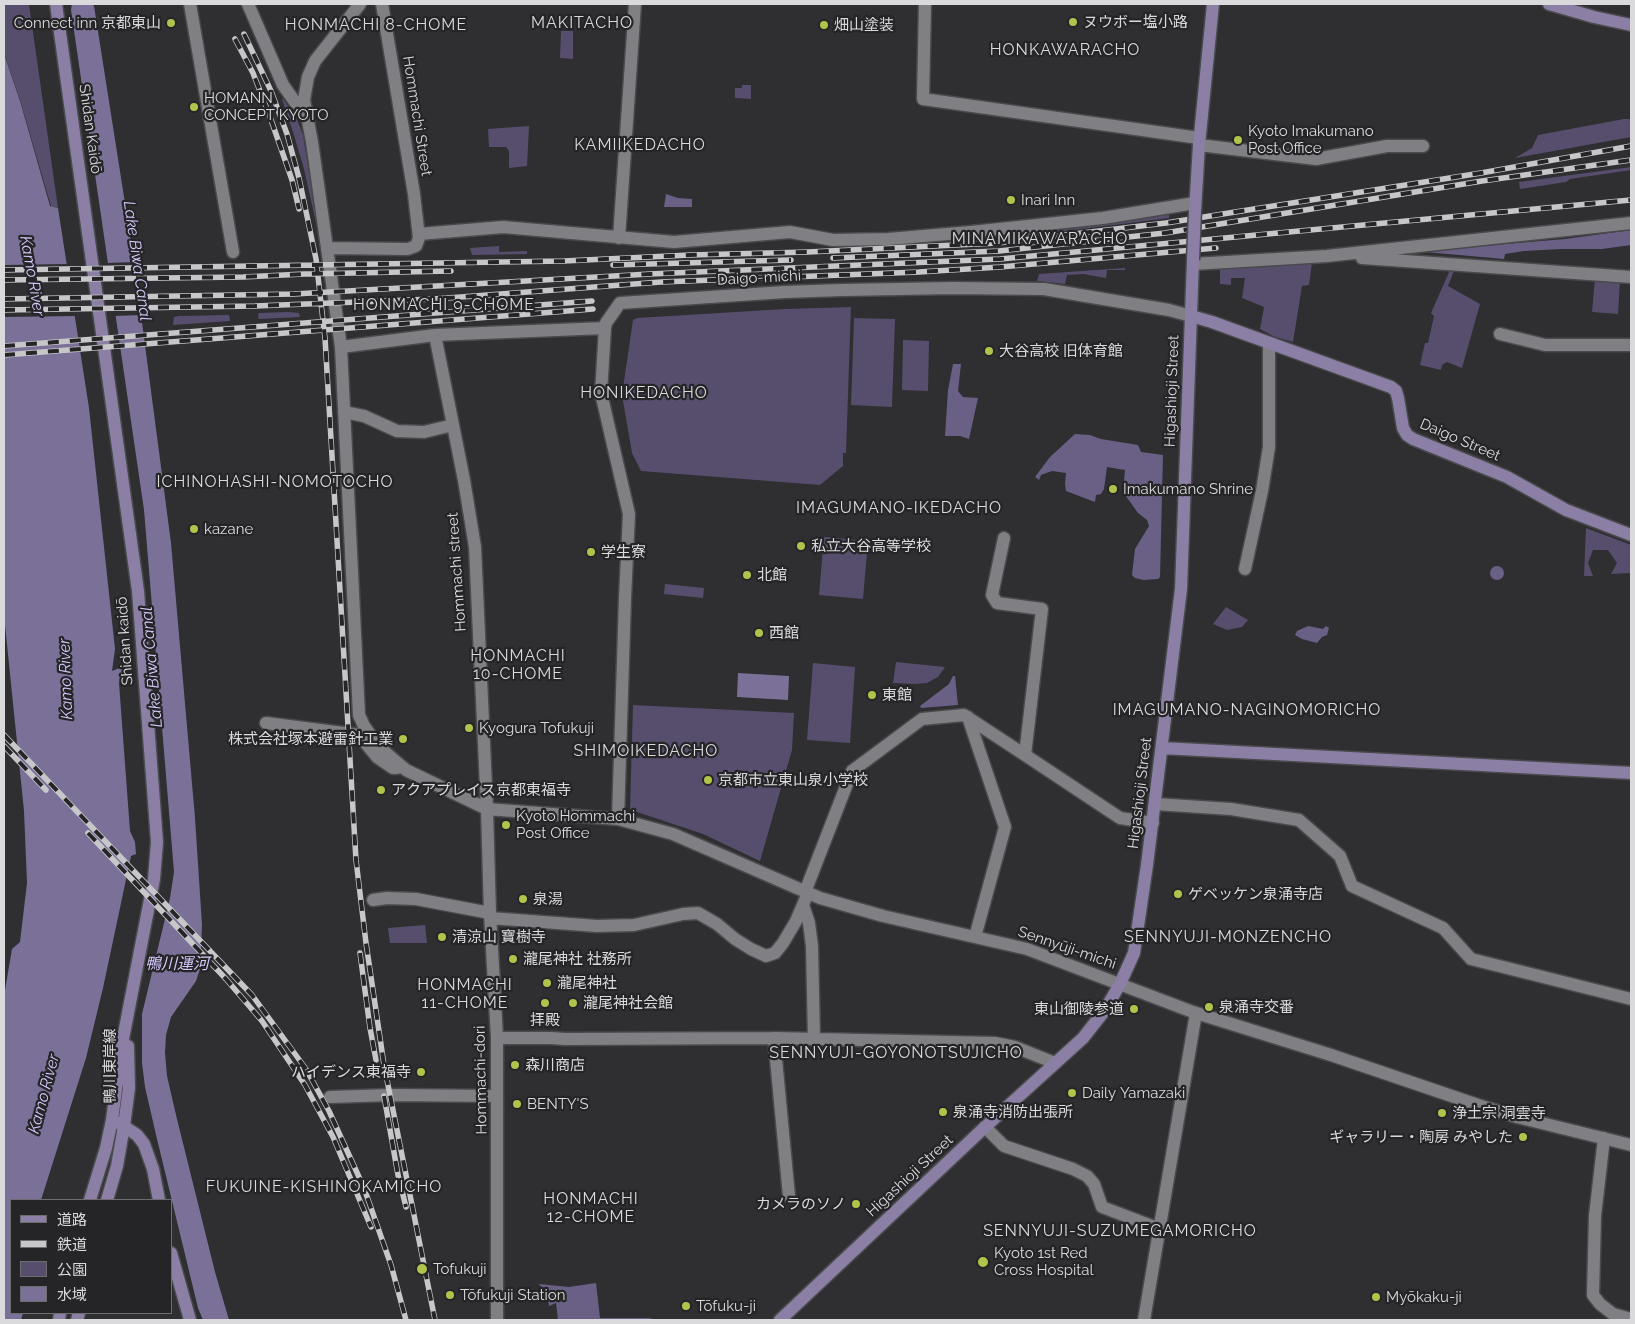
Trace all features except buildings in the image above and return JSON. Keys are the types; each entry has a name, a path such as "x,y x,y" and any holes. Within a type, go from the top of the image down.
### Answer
{"street":[{"name":"Shidan Kaidō","path":"56,4 138,591 154,798 156,862 127,1021"},
{"path":"190,4 233,252"},
{"path":"248,4 283,85 295,102 306,111"},
{"path":"360,4 312,66 305,88 306,111 342,347 359,715 364,726 379,747 406,770 487,809"},
{"name":"Hommachi Street","path":"382,4 419,234"},
{"path":"619,238 635,4"},
{"path":"925,4 923,99 1316,159 1387,146 1423,146"},
{"name":"Higashioji Street","path":"780,1320 985,1127 1083,1038 1105,1010 1120,984 1134,953 1140,924 1182,581 1195,207 1199,141 1213,4"},
{"path":"1549,4 1631,25"},
{"path":"328,248 408,249 418,242 419,234 503,227 674,242 790,232 833,240 888,239 970,232 1195,207"},
{"path":"1193,262 1328,256 1631,223"},
{"path":"1328,256 1631,277"},
{"name":"Daigo-michi","path":"605,328 606,323 620,303 785,292 851,290 1044,289 1169,310 1191,316"},
{"name":"Daigo Street","path":"1191,316 1394,389 1399,400 1402,426 1404,431 1413,440 1506,478 1566,510 1631,535"},
{"path":"342,347 435,335 605,328 601,393 629,514 624,608 618,819"},
{"path":"1500,334 1545,345 1631,345"},
{"name":"Hommachi street","path":"435,335 475,547 487,809"},
{"path":"1245,569 1262,491 1269,447 1269,344"},
{"path":"344,412 364,416 397,430 424,432 453,425"},
{"path":"1004,538 992,594 997,603 1042,609 1025,755"},
{"path":"373,900 387,898 416,899 490,915 597,926 634,925 683,914 698,913 717,924 735,939 766,956 774,953 783,943 803,905 852,771 922,719 961,715 968,717 1120,818 1153,823"},
{"path":"968,717 1005,827 975,937"},
{"path":"266,722 359,735 377,757 386,764 393,768 406,770"},
{"path":"1162,748 1631,773"},
{"path":"1155,804 1231,809 1299,820 1340,856 1352,886 1443,928 1471,959 1631,999"},
{"name":"Sennyūji-michi","path":"487,809 618,819 673,834 820,898 884,916 1026,949 1196,1013 1508,1114 1631,1145"},
{"name":"Hommachi-dori","path":"487,809 490,915 497,1038 498,1320"},
{"path":"803,905 809,923 812,946 814,1039"},
{"path":"1144,1320 1196,1013"},
{"name":"鴨川東岸線","path":"90,1199 106,1148 112,1120 127,1021"},
{"name":"鴨川東岸線","path":"107,1199 117,1166 129,1088 127,1021"},
{"path":"497,1038 774,1038 995,1043 1015,1047 1055,1063"},
{"path":"774,1038 789,1196"},
{"path":"330,1097 391,1095 497,1096"},
{"path":"112,1120 137,1135 144,1144 151,1162 159,1199"},
{"path":"985,1127 1004,1146 1073,1169 1087,1176 1094,1184 1102,1207 1160,1230"},
{"path":"1604,1138 1596,1216 1593,1294 1600,1304 1613,1314 1631,1319"},
{"path":"172,1257 190,1320"}],"green space":[{"path":"4,4 29,4 58,208 51,206 4,53"},
{"path":"561,31 573,31 573,59 560,58"},
{"path":"742,85 751,85 751,99 735,98 735,88 742,88"},
{"path":"282,99 296,117 303,135 321,245 304,169"},
{"path":"1631,119 1631,137 1515,158 1532,148 1538,135"},
{"path":"529,126 527,166 509,168 509,151 506,147 489,147 488,129"},
{"path":"1631,167 1631,170 1520,189 1519,182"},
{"path":"1169,214 1169,218 1018,237 1018,233"},
{"path":"499,246 499,252 527,251 527,254 472,255 470,248"},
{"path":"1312,263 1309,285 1302,286 1293,342 1275,337 1260,329 1264,307 1242,298 1245,278 1231,278 1231,285 1220,284 1220,267"},
{"path":"1125,268 1125,270 1107,270 1106,278 1083,274 1067,275 1065,284 1037,281 1039,274"},
{"path":"1450,270 1454,271 1448,286 1480,304 1462,368 1447,362 1442,365 1441,370 1420,365 1425,343 1428,343 1434,316 1431,313"},
{"path":"1595,278 1620,280 1618,314 1592,312"},
{"path":"851,307 846,453 843,453 843,466 820,485 641,471 632,453 622,395 633,320 637,318 785,309"},
{"path":"259,313 299,313 300,317 259,319 258,315"},
{"path":"229,315 230,321 173,325 174,317 179,316"},
{"path":"854,318 895,319 892,407 851,405"},
{"path":"903,340 929,341 928,391 902,390"},
{"path":"1586,528 1631,545 1631,573 1611,574 1617,563 1608,550 1593,550 1588,563 1593,576 1584,576"},
{"path":"824,537 868,541 863,599 819,595"},
{"path":"665,584 704,588 703,598 664,594"},
{"path":"1226,607 1248,620 1242,627 1227,630 1213,624"},
{"path":"896,662 945,667 938,677 927,683 893,683"},
{"path":"813,663 855,667 850,743 807,740"},
{"name":"京都市立東山泉小学校","path":"633,705 794,713 792,750 760,861 703,834 631,810"},
{"path":"425,925 427,943 390,943 388,928"}],"shaded area":[{"path":"666,194 678,198 692,199 692,207 664,207"},
{"path":"1631,230 1631,245 1602,249 1524,251 1505,254 1504,259 1421,251 1565,239"},
{"path":"953,364 961,364 958,391 963,397 978,398 969,439 960,436 945,436 948,390"},
{"path":"1075,434 1090,435 1101,439 1138,445 1141,452 1163,455 1160,577 1158,579 1144,580 1135,578 1132,575 1135,549 1149,526 1147,520 1138,513 1123,492 1125,470 1107,467 1104,489 1101,494 1096,495 1095,502 1066,491 1066,473 1052,471 1041,475 1039,480 1035,477 1050,457"},
{"path":"1494,566 1500,566 1504,573 1500,580 1494,580 1490,576 1490,570"},
{"path":"1308,626 1323,629 1326,626 1329,628 1327,635 1322,637 1317,643 1295,635 1297,631"},
{"path":"953,676 955,676 958,705 921,708 920,706 949,684"},
{"path":"596,1283 600,1318 648,1318 660,1320 558,1320 556,1303 549,1306 548,1296 539,1284 569,1287"}],"water":[{"name":"鴨川運河","path":"72,4 92,4 94,6 133,254 171,543 195,818 202,925 200,969 196,981 171,1017 166,1035 165,1053 167,1076 176,1115 215,1272 229,1320 203,1320 198,1308 145,1087 142,1063 142,1014 170,898 174,872 144,510 71,10"},
{"name":"Kamo River","path":"4,54 20,101 50,206 58,208 89,408 115,649 112,671 122,667 125,680 119,683 130,831 135,842 136,854 131,856 86,1058 41,1199 10,1199 10,1314 23,1314 21,1320 4,1320 4,996 12,949 20,942 27,883 24,811 4,615"},
{"path":"738,673 789,676 788,700 737,697"}],"pier":[{"path":"137,262 143,315 113,316 106,263"},
{"path":"69,264 77,316 4,317 4,265"}],"railway":[{"path":"244,34 271,91 287,134 299,178 316,259 325,338 356,860 384,1065 435,1320"},
{"path":"235,39 253,73 269,114 292,180 299,209"},
{"path":"4,270 564,261 998,243 1166,223 1481,173 1631,146"},
{"path":"833,258 999,251 1165,233 1482,181 1631,160"},
{"path":"4,299 294,294 650,274 1000,259 1631,200"},
{"path":"4,310 255,306 434,299 661,282 1000,267 1216,248"},
{"path":"613,265 791,260"},
{"path":"4,280 243,277 451,271"},
{"path":"4,346 592,301"},
{"path":"4,355 593,309"},
{"path":"4,735 252,995 306,1069 329,1111 364,1188 391,1265 406,1320"},
{"path":"4,746 46,790"},
{"path":"88,833 226,979 262,1021 305,1085 333,1137 371,1227"},
{"path":"360,953 376,1060"},
{"path":"384,1096 398,1175 406,1207"}],"place":[{"name":"ヌウボー塩小路","path":"1073,22"},
{"name":"Connect inn 京都東山","path":"171,23"},
{"name":"畑山塗装","path":"824,25"},
{"name":"HOMANN CONCEPT KYOTO","path":"194,107"},
{"name":"Kyoto Imakumano Post Office","path":"1238,140"},
{"name":"Inari Inn","path":"1011,200"},
{"name":"大谷高校 旧体育館","path":"989,351"},
{"name":"Imakumano Shrine","path":"1113,489"},
{"name":"kazane","path":"194,529"},
{"name":"私立大谷高等学校","path":"801,546"},
{"name":"学生寮","path":"591,552"},
{"name":"北館","path":"747,575"},
{"name":"西館","path":"759,633"},
{"name":"東館","path":"872,695"},
{"name":"Kyogura Tofukuji","path":"469,728"},
{"name":"株式会社塚本避雷針工業","path":"403,739"},
{"name":"京都市立東山泉小学校","path":"708,780"},
{"name":"アクアプレイス京都東福寺","path":"381,790"},
{"name":"Kyoto Hommachi Post Office","path":"506,825"},
{"name":"ゲベッケン泉涌寺店","path":"1178,894"},
{"name":"泉湯","path":"523,899"},
{"name":"清涼山 寶樹寺","path":"442,937"},
{"name":"瀧尾神社 社務所","path":"513,959"},
{"name":"瀧尾神社","path":"547,983"},
{"name":"拝殿","path":"545,1003"},
{"name":"瀧尾神社会館","path":"573,1003"},
{"name":"泉涌寺交番","path":"1209,1007"},
{"name":"東山御陵参道","path":"1134,1009"},
{"name":"森川商店","path":"515,1065"},
{"name":"ハイデンス東福寺","path":"421,1072"},
{"name":"Daily Yamazaki","path":"1072,1093"},
{"name":"BENTY'S","path":"517,1104"},
{"name":"泉涌寺消防出張所","path":"943,1112"},
{"name":"浄土宗 洞雲寺","path":"1442,1113"},
{"name":"ギャラリー・陶房 みやした","path":"1523,1137"},
{"name":"カメラのソノ","path":"856,1204"},
{"name":"Kyoto 1st Red Cross Hospital","path":"983,1262"},
{"name":"Tofukuji","path":"422,1269"},
{"name":"Tōfukuji Station","path":"450,1295"},
{"name":"Myōkaku-ji","path":"1376,1297"},
{"name":"Tōfuku-ji","path":"686,1306"}],"district":[{"name":"MAKITACHO","path":"582,23"},
{"name":"HONMACHI 8-CHOME","path":"376,25"},
{"name":"HONKAWARACHO","path":"1065,50"},
{"name":"KAMIIKEDACHO","path":"640,145"},
{"name":"MINAMIKAWARACHO","path":"1040,239"},
{"name":"HONMACHI 9-CHOME","path":"444,305"},
{"name":"HONIKEDACHO","path":"644,393"},
{"name":"ICHINOHASHI-NOMOTOCHO","path":"275,482"},
{"name":"IMAGUMANO-IKEDACHO","path":"899,508"},
{"name":"HONMACHI 10-CHOME","path":"518,665"},
{"name":"IMAGUMANO-NAGINOMORICHO","path":"1247,710"},
{"name":"SHIMOIKEDACHO","path":"646,751"},
{"name":"SENNYUJI-MONZENCHO","path":"1228,937"},
{"name":"HONMACHI 11-CHOME","path":"465,994"},
{"name":"SENNYUJI-GOYONOTSUJICHO","path":"896,1053"},
{"name":"FUKUINE-KISHINOKAMICHO","path":"324,1187"},
{"name":"HONMACHI 12-CHOME","path":"591,1208"},
{"name":"SENNYUJI-SUZUMEGAMORICHO","path":"1120,1231"}],"water label":[{"name":"Lake Biwa Canal","path":"137,261"},
{"name":"Lake Biwa Canal","path":"152,667"}]}
